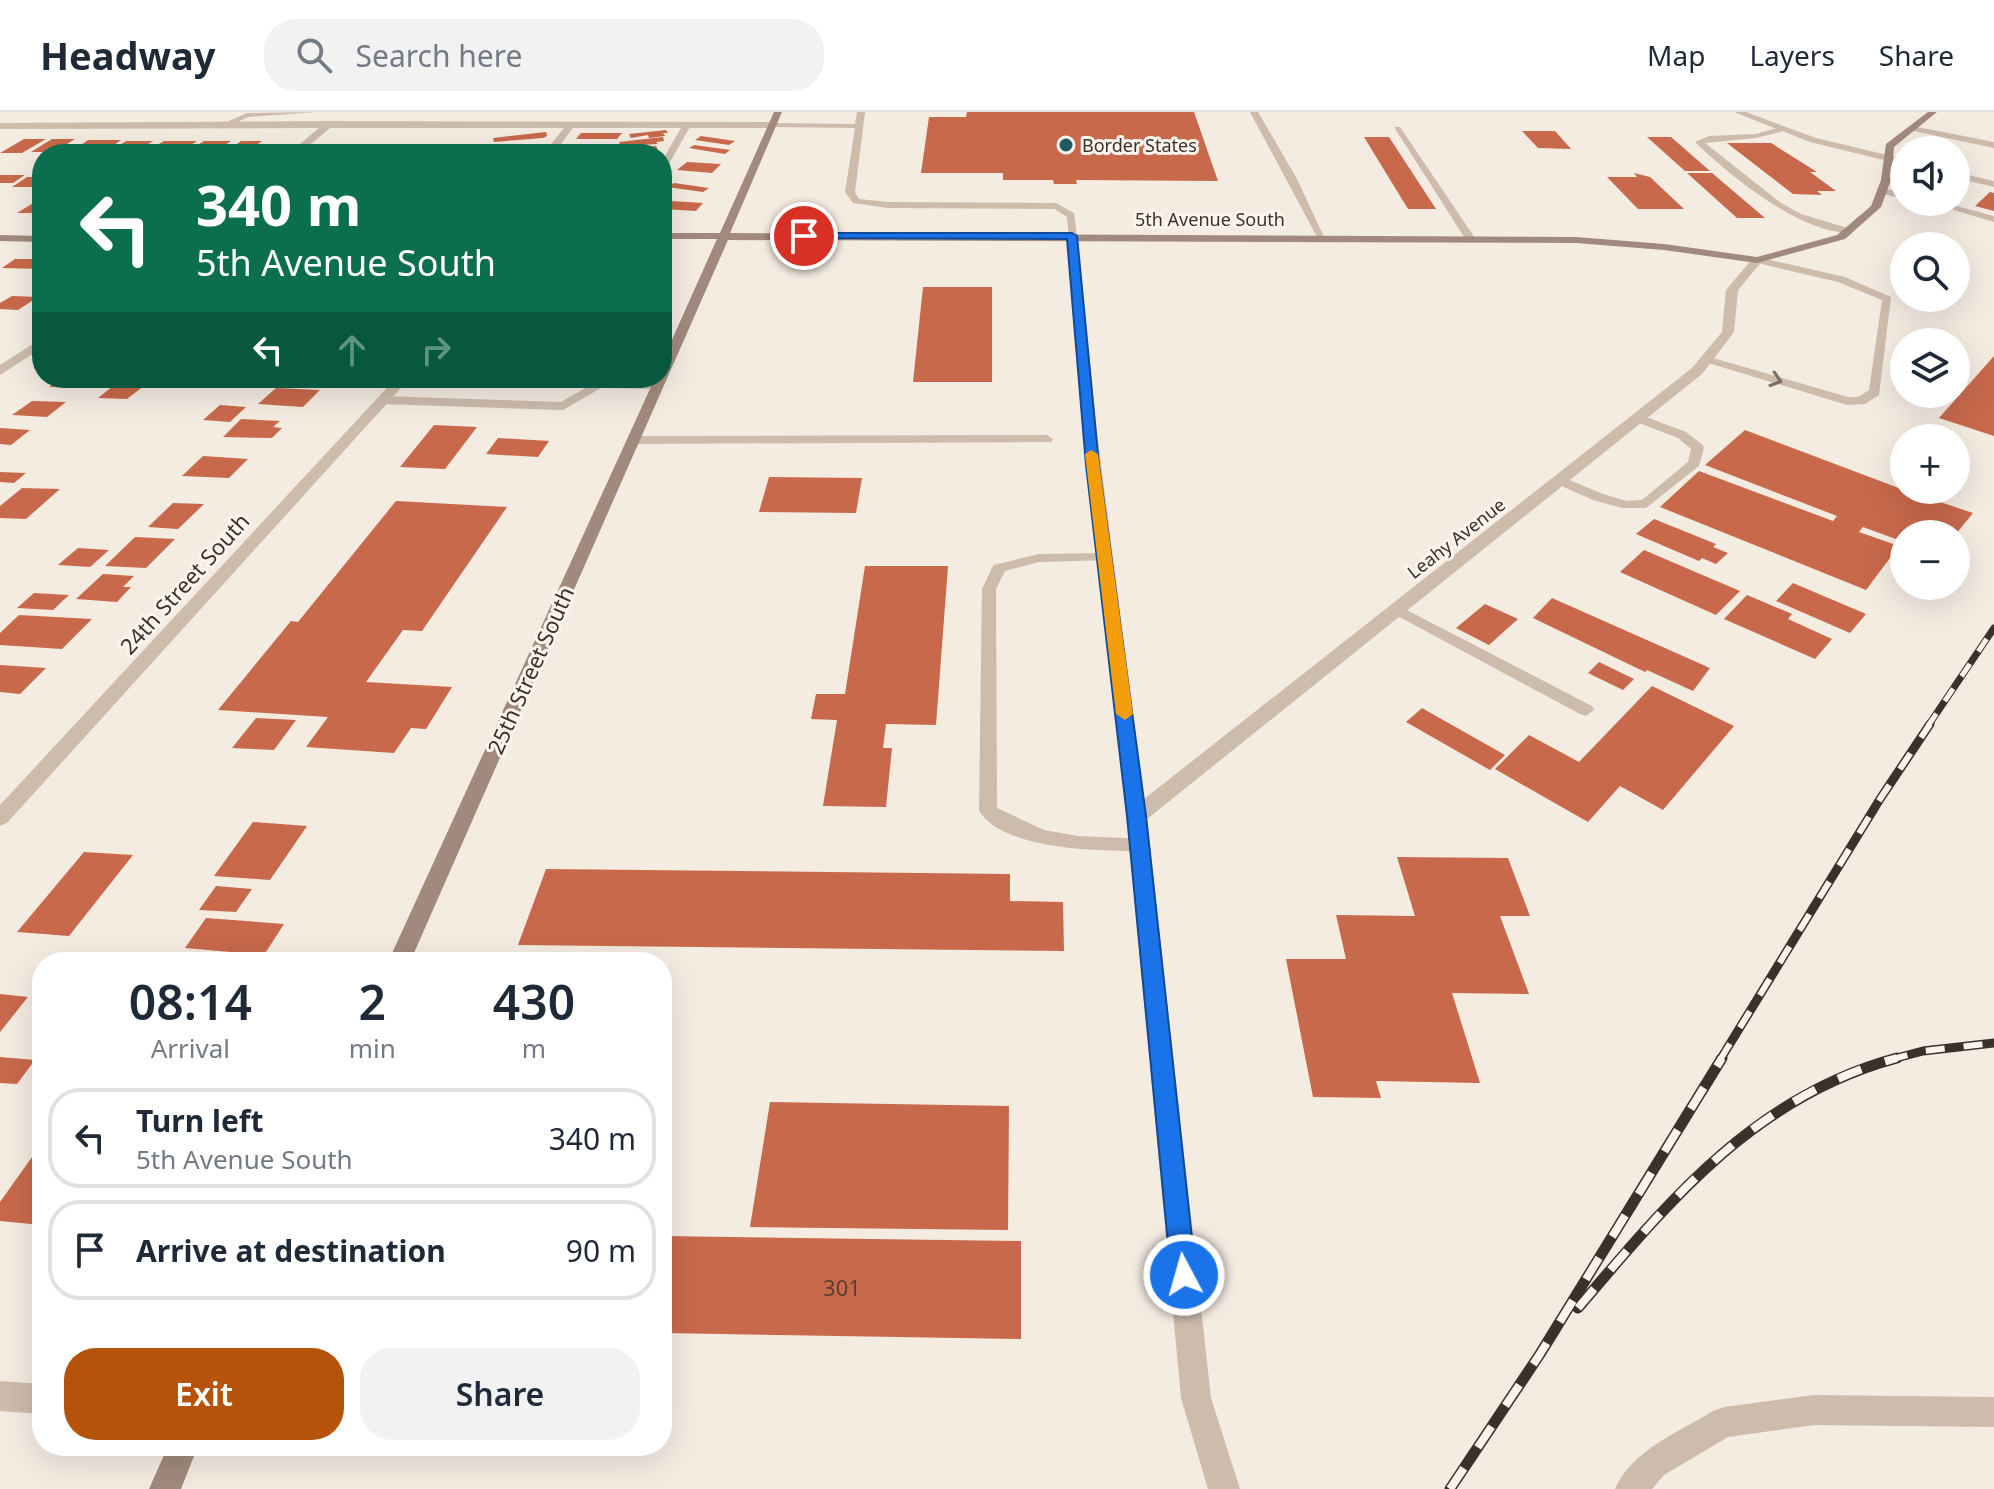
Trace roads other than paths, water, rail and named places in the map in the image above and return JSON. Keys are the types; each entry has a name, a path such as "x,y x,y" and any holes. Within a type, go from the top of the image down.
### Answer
{"street":[{"path":"305,144 345,112"},
{"path":"542,125 553,112"},
{"path":"669,125 677,112"},
{"name":"25th Street South","path":"672,356 778,112"},
{"path":"1738,112 1781,129 1888,158"},
{"path":"1757,260 1841,237 1876,207 1882,191 1889,146 1933,112"},
{"path":"556,144 571,125"},
{"path":"0,126 773,125"},
{"path":"1397,129 1470,238"},
{"path":"1970,178 1994,184"},
{"name":"5th Avenue South","path":"672,236 1576,240 1757,260"},
{"path":"1072,236 1091,451 1136,816 1196,1398 1224,1489"},
{"path":"0,238 32,239"},
{"name":"Leahy Avenue","path":"1136,816 1697,371 1728,332 1732,290 1757,260"},
{"path":"0,371 32,349"},
{"name":"24th Street South","path":"0,818 393,388"},
{"name":"25th Street South","path":"403,952 657,388"},
{"path":"0,1396 32,1398"},
{"path":"1631,1489 1653,1464 1724,1422 1814,1410 1994,1412"},
{"path":"165,1489 179,1456"}],"lane":[{"path":"224,125 247,115 314,112"},
{"path":"861,112 850,192 856,201 888,205 1056,206 1071,212 1072,236"},
{"path":"1254,112 1322,237"},
{"path":"266,125 281,114"},
{"path":"672,151 687,125"},
{"path":"773,125 859,126"},
{"path":"1912,128 1994,145"},
{"path":"1781,129 1756,136 1709,138 1699,142 1778,205 1798,216 1848,231"},
{"path":"1882,191 1890,193"},
{"path":"1970,212 1994,219"},
{"path":"1706,359 1847,401 1861,401 1875,392 1887,299 1871,291 1757,260"},
{"path":"382,400 563,406 592,388"},
{"path":"1562,481 1612,501 1627,505 1646,504 1694,463 1698,448 1682,435 1638,418"},
{"path":"633,440 1047,439"},
{"path":"1106,557 1039,558 999,568 989,589 988,811 1013,827 1057,842 1139,844"},
{"path":"1397,610 1586,710"}],"railway":[{"path":"1928,726 1994,628"},
{"path":"1720,1060 1880,799 1930,724"},
{"path":"1889,1060 1923,1051 1994,1043"},
{"path":"1450,1489 1540,1354 1722,1058"},
{"path":"1578,1308 1646,1229 1718,1157 1800,1098 1846,1075 1897,1058"}],"place":[{"name":"Border States","path":"1066,145"}]}
